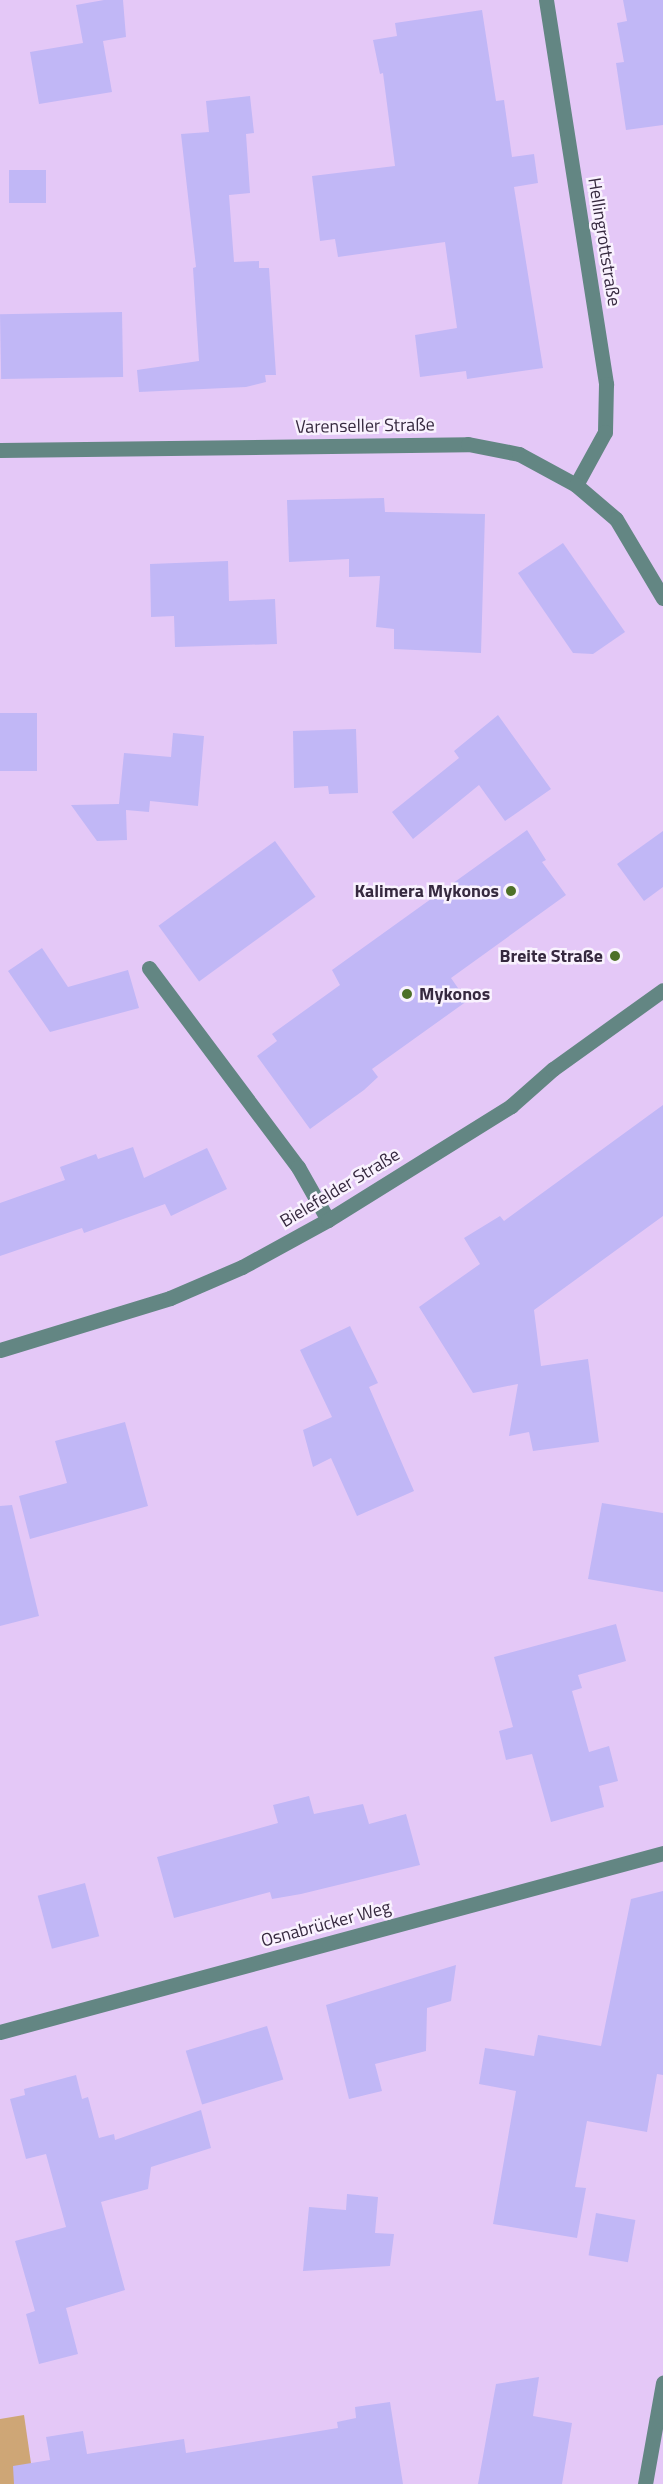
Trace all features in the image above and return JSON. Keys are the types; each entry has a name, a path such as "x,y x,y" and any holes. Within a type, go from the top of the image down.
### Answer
{"street":[{"name":"Hellingrottstraße","path":"546,0 606,384 605,432 576,485"},
{"name":"Varenseller Straße","path":"0,450 468,444 519,454 576,485 616,519 663,598"},
{"path":"149,968 298,1167 328,1220"},
{"name":"Bielefelder Straße","path":"0,1350 170,1298 242,1266 328,1220 511,1106 553,1069 663,990"},
{"name":"Osnabrücker Weg","path":"0,2032 663,1852"},
{"path":"645,2484 663,2383"}],"shaded area":[{"path":"24,2415 34,2484 0,2484 0,2419"}],"building":[{"path":"104,0 123,0 126,37 103,41 112,92 39,104 30,52 83,43 76,5"},
{"path":"623,0 663,0 663,125 626,130 616,63 624,62 617,23 627,21"},
{"path":"482,10 496,101 504,100 512,157 534,154 538,183 514,187 543,368 467,379 466,371 420,377 415,335 457,328 445,242 338,257 335,239 320,241 312,176 395,166 383,73 380,74 373,40 397,36 395,23"},
{"path":"250,96 254,133 246,134 250,193 229,195 234,262 259,261 259,268 269,268 276,375 265,375 266,382 246,387 139,392 137,370 199,361 193,268 196,267 181,134 209,132 206,101"},
{"path":"9,170 46,170 46,203 9,203"},
{"path":"122,312 123,377 1,379 0,314"},
{"path":"384,498 385,512 485,514 481,653 394,649 394,629 376,627 380,576 349,577 349,559 289,562 287,500"},
{"path":"563,543 625,632 593,654 573,653 518,573"},
{"path":"228,561 229,601 275,599 277,644 175,647 174,616 151,617 150,564"},
{"path":"0,713 37,713 37,771 0,771"},
{"path":"498,715 551,789 505,821 479,785 413,839 392,812 459,758 454,751"},
{"path":"356,729 358,793 329,794 328,786 294,788 293,731"},
{"path":"173,733 204,736 198,806 150,801 149,812 126,810 127,840 97,841 71,805 119,804 124,753 171,757"},
{"path":"527,830 546,860 542,862 566,895 451,978 467,1001 372,1069 378,1077 364,1090 310,1129 257,1056 277,1041 272,1034 340,985 332,970"},
{"path":"663,831 663,887 644,901 617,864"},
{"path":"275,841 316,897 199,981 159,926"},
{"path":"42,948 68,987 128,970 139,1008 50,1032 8,971"},
{"path":"663,1105 663,1216 534,1310 541,1366 588,1359 599,1442 533,1451 529,1432 509,1436 518,1384 473,1393 419,1307 480,1264 464,1238 500,1216 504,1221"},
{"path":"133,1147 144,1178 207,1148 227,1189 171,1216 165,1204 84,1233 82,1228 0,1256 0,1203 65,1180 60,1167 96,1154 98,1159"},
{"path":"350,1326 378,1383 369,1387 414,1491 357,1516 331,1458 313,1467 303,1430 332,1417 300,1350"},
{"path":"125,1422 148,1506 30,1539 19,1496 67,1483 55,1441"},
{"path":"602,1503 663,1513 663,1592 588,1579"},
{"path":"12,1505 39,1616 0,1626 0,1506"},
{"path":"616,1624 626,1661 578,1675 582,1688 572,1691 589,1752 609,1746 618,1781 599,1786 604,1807 551,1822 532,1754 506,1760 499,1731 513,1727 494,1657"},
{"path":"309,1796 314,1814 363,1804 369,1824 406,1814 420,1865 301,1894 272,1899 270,1892 174,1918 157,1857 278,1823 273,1805"},
{"path":"85,1883 99,1936 52,1949 38,1896"},
{"path":"663,1891 663,2075 657,2074 647,2132 587,2121 575,2187 586,2188 577,2238 493,2224 516,2091 479,2084 485,2048 534,2056 538,2035 601,2046 631,1899"},
{"path":"456,1965 451,2001 427,2008 426,2051 375,2064 382,2091 349,2099 326,2005"},
{"path":"267,2026 283,2080 202,2104 186,2051"},
{"path":"76,2075 82,2099 88,2097 99,2138 114,2134 115,2140 201,2110 211,2148 151,2167 148,2189 101,2202 125,2290 66,2308 78,2354 39,2364 26,2314 35,2311 15,2241 66,2227 46,2154 26,2159 10,2099 25,2095 24,2089"},
{"path":"347,2194 378,2197 375,2233 394,2234 390,2266 303,2271 309,2207 346,2210"},
{"path":"596,2213 635,2220 628,2262 589,2255"},
{"path":"539,2377 533,2416 572,2423 562,2484 478,2484 496,2384"},
{"path":"390,2402 403,2484 14,2484 13,2466 50,2460 46,2437 83,2431 87,2454 184,2439 186,2453 338,2428 337,2422 356,2418 355,2407"}],"place":[{"name":"Kalimera Mykonos","path":"511,891"},
{"name":"Breite Straße","path":"615,956"},
{"name":"Mykonos","path":"407,994"}]}
